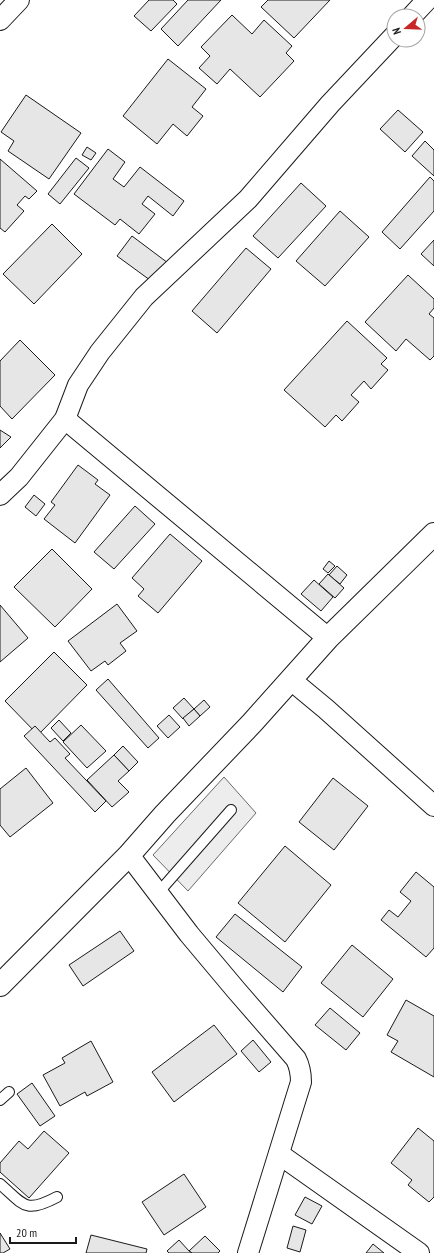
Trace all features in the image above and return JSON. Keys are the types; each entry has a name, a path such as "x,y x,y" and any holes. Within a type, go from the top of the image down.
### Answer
{"street":[{"path":"0,20 19,0"},
{"path":"420,8 427,0"},
{"path":"0,495 18,477 65,419 78,385 95,359 144,297 248,199 330,104 386,44"},
{"path":"65,419 328,638"},
{"path":"0,985 128,855 252,723 328,638 434,534"},
{"path":"290,680 434,806"},
{"path":"128,855 231,984 296,1058 299,1065 301,1082 248,1253"},
{"path":"279,1154 419,1253"}],"lane":[{"path":"158,893 231,810"},
{"path":"0,1100 9,1092"},
{"path":"0,1184 29,1207 44,1204 57,1197"}],"shaded area":[{"path":"224,777 256,813 188,891 153,855"}],"building":[{"path":"149,0 173,0 177,4 151,31 134,16"},
{"path":"188,0 221,0 178,46 161,29"},
{"path":"268,0 330,0 294,38 261,7"},
{"path":"232,15 252,34 264,20 292,46 286,53 294,61 260,97 230,69 217,84 199,68 210,56 201,47"},
{"path":"168,59 206,89 192,107 203,116 187,136 173,124 157,144 123,116"},
{"path":"26,95 81,133 49,179 8,151 14,141 1,132"},
{"path":"398,110 423,132 405,152 380,129"},
{"path":"425,141 434,150 434,176 412,156"},
{"path":"87,147 96,153 91,160 82,155"},
{"path":"108,149 125,162 113,179 124,187 140,167 184,201 173,216 148,196 142,204 155,214 139,234 120,219 115,225 74,194"},
{"path":"76,158 89,168 60,204 48,194"},
{"path":"0,159 37,191 29,199 25,196 17,205 24,211 5,232 0,228"},
{"path":"430,177 434,181 434,211 400,249 382,232"},
{"path":"301,183 326,206 278,258 253,236"},
{"path":"340,211 369,237 325,286 296,261"},
{"path":"52,224 82,254 34,304 3,274"},
{"path":"132,236 168,263 154,283 117,256"},
{"path":"434,240 434,266 421,254"},
{"path":"246,248 271,269 217,333 192,311"},
{"path":"408,275 434,299 434,308 429,314 434,318 434,356 430,360 406,339 396,351 365,322"},
{"path":"347,321 387,358 381,364 388,370 371,389 364,381 351,395 359,402 342,421 336,415 325,427 284,390"},
{"path":"20,340 55,375 12,419 0,406 0,361"},
{"path":"0,430 11,437 0,448"},
{"path":"78,465 98,480 95,484 110,495 75,543 44,519 55,505 51,502"},
{"path":"34,495 45,504 36,516 25,507"},
{"path":"135,506 155,524 114,569 94,552"},
{"path":"170,534 202,561 158,613 138,596 144,589 132,578"},
{"path":"52,549 92,589 55,627 14,587"},
{"path":"329,561 335,566 328,573 323,569"},
{"path":"337,566 347,575 340,584 329,575"},
{"path":"328,574 344,588 335,598 319,584"},
{"path":"314,580 333,597 321,611 301,594"},
{"path":"117,604 137,631 120,643 126,651 108,665 105,661 91,671 68,641"},
{"path":"0,605 28,638 0,662"},
{"path":"54,652 87,685 38,735 5,701"},
{"path":"108,679 159,738 148,748 96,690"},
{"path":"184,698 194,709 183,719 173,708"},
{"path":"204,700 210,707 200,716 194,709"},
{"path":"194,709 200,716 189,726 183,718"},
{"path":"169,715 180,727 168,738 157,726"},
{"path":"59,720 71,733 63,741 51,728"},
{"path":"81,725 106,751 87,768 63,742"},
{"path":"35,726 50,742 55,738 70,754 65,758 106,801 95,812 24,736"},
{"path":"123,746 138,762 129,771 114,755"},
{"path":"114,755 129,771 118,781 129,792 112,807 87,780"},
{"path":"26,768 53,803 10,837 0,825 0,789"},
{"path":"333,778 368,806 334,850 299,822"},
{"path":"285,846 331,885 285,942 238,903"},
{"path":"416,872 434,887 434,948 426,957 381,920 389,910 398,917 411,901 400,892"},
{"path":"235,914 302,967 283,992 216,937"},
{"path":"120,931 134,951 83,986 69,965"},
{"path":"352,945 393,979 363,1017 321,983"},
{"path":"406,1000 434,1016 434,1077 391,1052 398,1041 387,1035"},
{"path":"330,1008 360,1033 346,1050 315,1025"},
{"path":"214,1025 237,1054 174,1102 152,1072"},
{"path":"253,1040 271,1062 259,1072 241,1051"},
{"path":"91,1041 113,1082 87,1096 85,1092 60,1106 43,1075 65,1063 62,1058"},
{"path":"32,1083 55,1116 40,1126 17,1094"},
{"path":"418,1128 434,1141 434,1197 429,1202 408,1185 412,1180 391,1163"},
{"path":"44,1131 69,1153 29,1198 0,1172 0,1163 19,1141 28,1149"},
{"path":"184,1174 206,1207 164,1235 142,1202"},
{"path":"305,1197 322,1206 312,1224 295,1215"},
{"path":"293,1226 306,1230 300,1252 287,1248"},
{"path":"0,1233 10,1249 3,1253 0,1253"},
{"path":"91,1235 147,1249 146,1253 86,1253"},
{"path":"205,1236 220,1251 218,1253 192,1253 189,1251"},
{"path":"179,1240 192,1253 169,1253 167,1251"},
{"path":"373,1244 384,1253 366,1253"}]}
